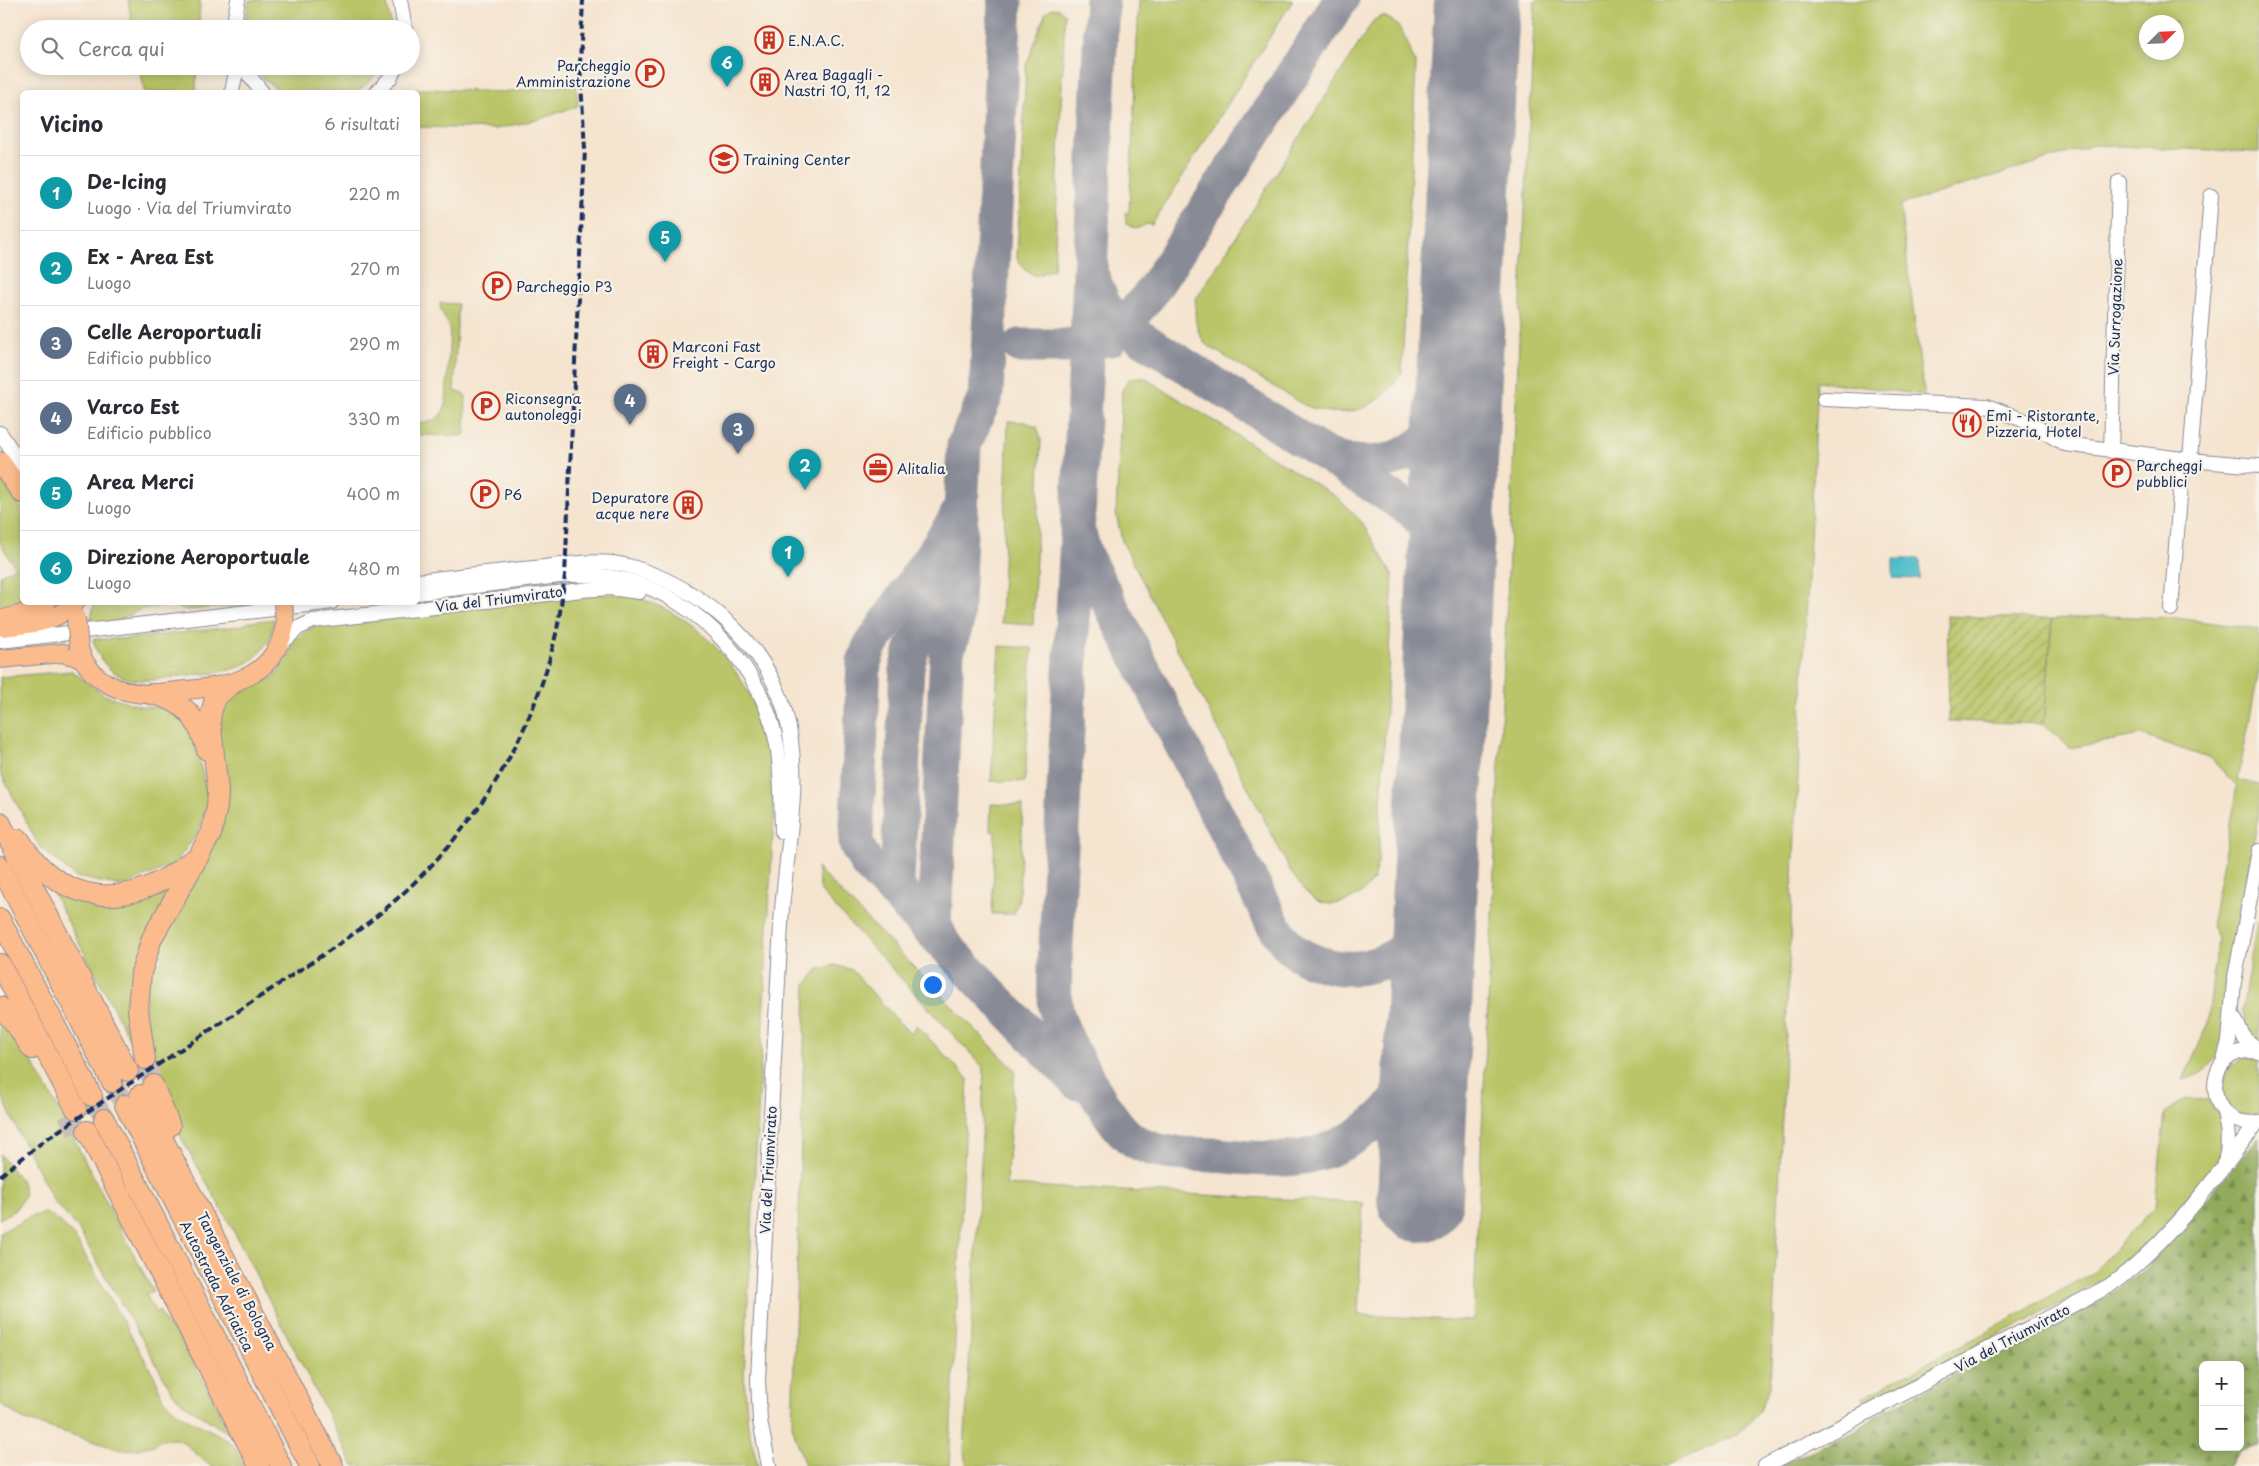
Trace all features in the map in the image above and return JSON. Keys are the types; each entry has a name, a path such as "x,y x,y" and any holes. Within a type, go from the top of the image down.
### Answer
{"highway":[{"path":"0,462 20,491"},
{"path":"0,621 25,615 41,605"},
{"path":"145,1059 139,1017 141,974 152,938 211,834 215,822 218,799 210,718 215,698 232,684"},
{"path":"151,694 176,701 194,718 202,735 217,780"},
{"path":"0,808 22,843 46,871 71,887 89,894 107,896 130,893 152,886 174,874 201,852"},
{"path":"0,822 120,1076 0,866"},
{"path":"0,919 92,1096"},
{"path":"0,964 72,1111 25,1039 0,1007"},
{"name":"Tangenziale di Bologna","path":"139,1095 330,1460"},
{"name":"Autostrada Adriatica","path":"139,1095 297,1442 310,1466"},
{"name":"Autostrada Adriatica","path":"104,1119 281,1466"},
{"path":"83,1133 258,1466"}],"main road":[{"name":"Via del Triumvirato","path":"81,653 91,670 102,681 116,689 139,694 232,684 259,670 277,648 282,639 285,624 283,605"},
{"path":"0,627 42,622 78,608 81,653 0,659"}],"street":[{"path":"235,20 238,0"},
{"path":"400,0 403,20"},
{"path":"232,90 235,75"},
{"path":"249,75 260,90"},
{"path":"379,90 392,75"},
{"name":"Via Surrogazione","path":"2111,451 2119,182"},
{"path":"2171,609 2211,196"},
{"path":"1824,399 1987,406 2028,422 2066,444 2186,460 2259,466"},
{"path":"0,433 20,463"},
{"name":"Via del Triumvirato","path":"420,581 597,562 620,564 649,573 680,586 695,596 729,625 756,653 768,671 779,695 793,742 794,788 784,874 758,1379 760,1421 769,1466"},
{"name":"Via del Triumvirato","path":"420,593 601,570 649,573"},
{"name":"Via del Triumvirato","path":"569,575 625,580 671,600 688,610 728,645 754,681 764,703 778,752 784,874"},
{"name":"Via del Triumvirato","path":"277,648 298,628 313,621 610,588 649,593 671,600"},
{"path":"0,640 306,605"},
{"name":"Via del Triumvirato","path":"2224,1166 2228,1151 2229,1135 2224,1112 2215,1095 2214,1084 2223,1063 2229,1041 2234,982 2259,851"},
{"path":"2232,1012 2239,1031 2259,1051"},
{"path":"2223,1063 2238,1052 2247,1050 2259,1051"},
{"path":"2224,1112 2240,1121 2258,1122"},
{"name":"Via del Triumvirato","path":"1765,1466 2109,1286 2133,1268 2158,1245 2190,1209 2258,1122"}],"green space":[{"path":"128,0 200,0 199,20 131,20"},
{"path":"249,0 386,0 390,20 246,20"},
{"path":"1139,0 1293,0 1152,225 1147,224 1136,229 1126,224 1125,213 1129,212"},
{"path":"1535,0 2259,0 2259,152 2094,145 1900,205 1924,395 1818,381 1770,1387 1760,1411 1737,1435 1667,1466 966,1466 964,1451 981,1163 984,1068 821,892 817,868 1015,1070 1006,1185 1363,1203 1358,1315 1473,1321"},
{"path":"1052,8 1060,9 1065,14 1054,269 1035,276 1025,270 1017,259 1026,66 1046,12"},
{"path":"1382,16 1395,23 1400,29 1416,65 1402,373 1393,386 1371,404 1347,412 1333,412 1304,405 1205,344 1196,322 1196,299 1374,20"},
{"path":"141,75 197,75 196,90 144,90"},
{"path":"261,75 375,75 368,83 358,90 278,90"},
{"path":"576,84 578,106 540,119 496,129 420,127 420,90 415,90 430,89 506,92"},
{"path":"440,303 458,304 454,390 466,396 465,434 462,436 420,435 420,423 432,421 439,417 446,404 450,331"},
{"path":"1136,377 1145,378 1338,498 1361,521 1393,575 1378,862 1373,879 1368,887 1348,900 1332,904 1318,901 1306,892 1291,872 1122,541 1116,513 1122,390 1128,380"},
{"path":"1008,421 1025,422 1037,427 1041,439 1033,625 1001,623"},
{"path":"0,478 20,506 21,605 0,610 0,575 15,567 0,543"},
{"path":"600,594 624,595 638,598 661,607 701,633 719,650 747,690 757,712 767,744 774,815 744,1376 748,1426 758,1466 354,1466 231,1226 182,1139 159,1084 145,1024 146,985 156,946 207,853 218,721 222,706 233,696 274,677 288,658 295,639 316,625"},
{"path":"94,605 168,605 141,609 118,621 90,624"},
{"path":"168,605 245,605 188,610"},
{"path":"1947,616 2052,619 2044,724 1949,721"},
{"path":"2101,616 2177,618 2259,629 2259,670 2238,780 2259,785 2259,813 2237,929 2224,1045 2208,1068 2197,1075 2183,1080 2208,1023 2217,938 2211,926 2237,786 2211,759 2141,735 2070,748 2044,724 2052,619"},
{"path":"274,619 273,628 267,643 256,657 249,662 220,672 157,679 141,680 126,678 109,669 102,660 93,639 125,639 240,626 250,622"},
{"path":"999,646 1032,648 1025,782 991,781"},
{"path":"72,671 104,695 140,706 160,708 183,718 194,739 209,801 197,835 173,865 122,886 75,877 39,846 0,772 0,677"},
{"path":"991,804 1023,805 1019,898 1014,914 992,914 995,833 990,830"},
{"path":"176,883 140,949 137,1053 50,888 97,902"},
{"path":"2257,922 2259,922 2259,1042 2251,1036 2242,1010"},
{"path":"835,965 852,970 910,1034 916,1025 968,1079 949,1466 805,1466 792,1426 806,984 819,969"},
{"path":"0,1016 29,1057 46,1086 153,1291 146,1294 155,1312 159,1310 167,1326 177,1332 217,1407 229,1434 181,1402 173,1393 77,1227 54,1202 0,1092"},
{"path":"2247,1058 2259,1060 2259,1113 2246,1114 2235,1111 2227,1103 2223,1094 2222,1083 2226,1073 2234,1064"},
{"path":"2186,1099 2208,1100 2222,1120 2220,1156 2208,1174 2164,1226 2124,1267 2069,1299 1864,1403 1863,1398 2093,1273 2155,1206 2165,1113"},
{"path":"2259,1137 2259,1445 2244,1449 2244,1361 2199,1361 2199,1451 2238,1451 2230,1466 1777,1466 1854,1432 1884,1411 2090,1305 2144,1271"},
{"path":"0,1154 22,1182 25,1195 15,1210 0,1219"},
{"path":"45,1213 54,1217 74,1236 157,1381 167,1403 187,1418 230,1442 244,1466 210,1466 183,1442 176,1439 161,1440 154,1445 137,1449 121,1450 22,1419 0,1403 0,1233 29,1217"}],"water":[{"path":"1893,559 1920,559 1920,579 1893,578"}],"taxiway":[{"path":"943,943 934,923 947,652 956,625 964,445 986,395 1005,0"},
{"path":"1102,0 1087,342 1055,964 1056,1007 1061,1026 1087,1079 1109,1114 1120,1128 1138,1143 1149,1148 1171,1153 1285,1159 1319,1153 1335,1147 1351,1139 1380,1118 1392,1106 1411,1076 1422,1051 1429,1025"},
{"path":"1102,336 1127,321 1151,293 1341,0"},
{"path":"1091,274 1105,307 1121,325 1326,455 1351,461 1374,462 1395,458 1414,449 1430,436 1443,418 1454,398 1460,374"},
{"path":"1020,346 1065,346 1110,339"},
{"path":"1335,461 1411,510 1427,527 1443,555 1450,588"},
{"path":"960,509 953,523 869,648 864,662 856,844 867,864 1077,1083"},
{"path":"1080,537 1085,555 1273,924 1289,946 1310,960 1341,968 1360,968 1378,963 1395,956 1409,945 1421,931 1430,915 1435,896"},
{"path":"907,905 897,884 907,667 913,646 957,575"}],"runway":[{"path":"1420,1199 1477,0"}],"tunnel":[{"path":"145,1059 153,1085"},
{"path":"112,1082 125,1105"},
{"path":"92,1096 104,1119"},
{"path":"68,1114 79,1135"}],"railway":[{"path":"0,1176 45,1140 339,944 377,915 413,884 446,849 476,812 501,772 524,729 541,685 555,638 565,575 585,149 580,65 583,0"}],"place":[{"name":"E.N.A.C.","path":"769,40"},
{"name":"Parcheggio Amministrazione","path":"650,73"},
{"name":"Area Bagagli - Nastri 10, 11, 12","path":"765,82"},
{"name":"Direzione Aeroportuale","path":"727,87"},
{"name":"Training Center","path":"724,159"},
{"name":"Area Merci","path":"665,262"},
{"name":"Parcheggio P3","path":"497,286"},
{"name":"Marconi Fast Freight - Cargo","path":"653,354"},
{"name":"Riconsegna autonoleggi","path":"486,406"},
{"name":"Emi - Ristorante, Pizzeria, Hotel","path":"1967,423"},
{"name":"Varco Est","path":"630,425"},
{"name":"Celle Aeroportuali","path":"738,454"},
{"name":"Alitalia","path":"878,468"},
{"name":"Parcheggi pubblici","path":"2117,473"},
{"name":"Ex - Area Est","path":"805,490"},
{"name":"P6","path":"485,494"},
{"name":"Depuratore acque nere","path":"688,505"},
{"name":"De-Icing","path":"788,577"}]}
